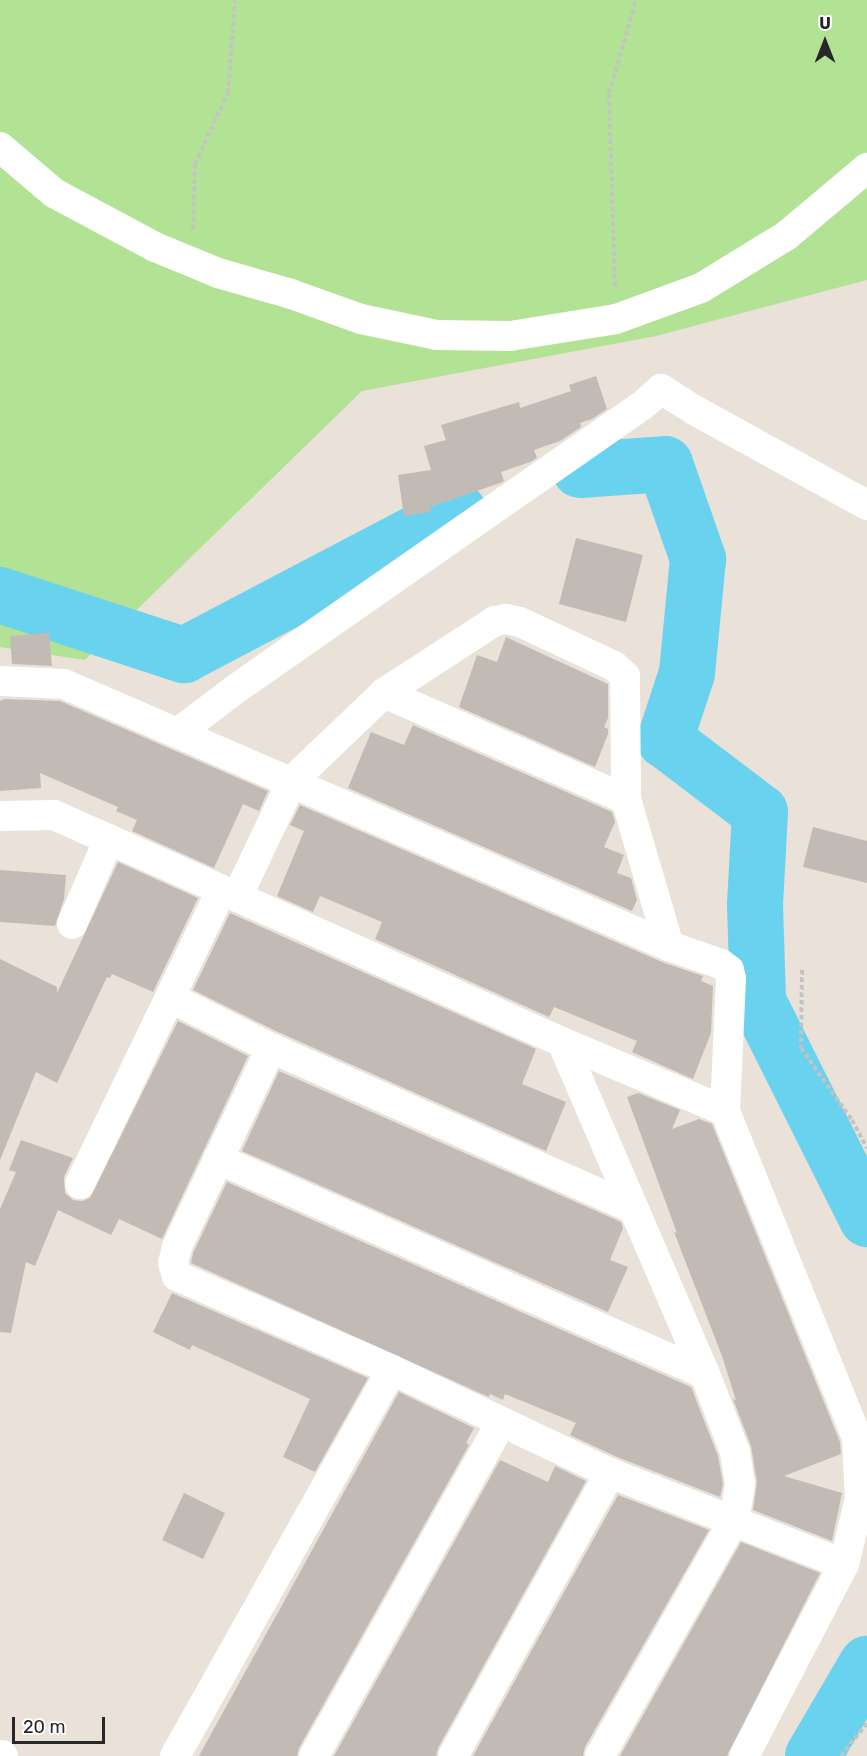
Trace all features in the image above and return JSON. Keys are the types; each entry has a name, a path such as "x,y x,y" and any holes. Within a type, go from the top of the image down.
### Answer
{"street":[{"path":"0,147 54,194 155,247 218,273 291,294 361,319 437,335 510,336 616,319 701,288 786,236 867,168"},
{"path":"179,732 237,688 644,404 661,388 696,411 867,505"},
{"path":"80,1184 171,998 292,781 384,693 495,621 506,619 520,622 614,666 625,676 626,800 669,946"},
{"path":"0,681 64,684 669,946 721,964 729,970 731,979 725,1111 857,1438 860,1499 844,1564 744,1756"},
{"path":"384,693 626,800"},
{"path":"0,816 54,815 561,1041 725,1111"},
{"path":"72,924 109,839"},
{"path":"171,998 271,1048 634,1209"},
{"path":"561,1041 705,1374 735,1452 740,1484 734,1520 600,1756"},
{"path":"271,1048 177,1247 173,1263 177,1276 392,1370 501,1424 610,1473 844,1564"},
{"path":"218,1159 705,1374"},
{"path":"175,1756 392,1370"},
{"path":"314,1756 501,1424"},
{"path":"453,1756 610,1473"}],"path":[{"path":"191,262 195,164 228,93 235,0"},
{"path":"616,319 609,93 636,0"},
{"path":"802,970 801,1048 852,1120 867,1148"},
{"path":"841,1756 867,1723"}],"green space":[{"path":"0,0 867,0 867,280 656,336 362,391 85,660 0,647"}],"building":[{"path":"596,376 607,409 592,419 580,423 581,427 560,441 534,450 537,458 501,472 504,481 430,507 431,512 404,516 398,475 431,470 424,446 446,440 441,425 519,402 520,408 571,391 569,385"},
{"path":"576,538 643,555 626,622 559,604"},
{"path":"49,633 52,666 12,664 10,636"},
{"path":"506,637 608,684 608,718 604,727 608,729 608,734 595,767 459,707 477,655 497,662"},
{"path":"5,699 60,701 268,791 259,811 243,804 214,868 132,831 137,820 116,811 118,807 40,773 41,788 0,791 0,701"},
{"path":"413,725 612,812 615,822 604,847 624,855 617,873 631,878 637,900 632,911 348,788 371,732 404,745"},
{"path":"300,805 662,962 703,976 701,981 713,986 711,1033 693,1079 632,1052 637,1041 554,1007 549,1017 375,939 382,922 320,896 313,912 277,896 304,831 290,825"},
{"path":"813,827 867,841 867,883 803,867"},
{"path":"118,862 198,898 153,992 112,974 110,978 107,977 57,1083 36,1072 0,1160 0,959 57,987 57,993"},
{"path":"0,870 66,875 64,899 55,926 0,922"},
{"path":"230,913 536,1049 522,1084 566,1102 546,1151 278,1032 193,990"},
{"path":"178,1021 248,1056 162,1239 119,1219 111,1235 58,1210 35,1266 26,1262 11,1333 0,1332 0,1209 16,1172 9,1170 21,1140 73,1158 64,1177 65,1193 73,1200 82,1201 90,1198"},
{"path":"279,1071 621,1222 623,1228 610,1260 628,1267 608,1312 242,1151"},
{"path":"638,1093 680,1110 672,1129 699,1119 712,1124 840,1442 841,1454 784,1476 842,1493 832,1541 753,1510 757,1482 751,1446 733,1399 736,1400 722,1356 674,1232 677,1233 627,1097"},
{"path":"227,1182 691,1387 718,1456 723,1484 720,1497 617,1457 570,1435 576,1423 505,1394 503,1400 490,1394 489,1397 191,1263 193,1253"},
{"path":"172,1293 368,1378 315,1472 283,1457 310,1399 192,1345 190,1350 153,1332"},
{"path":"399,1392 474,1428 466,1443 469,1445 299,1748 297,1756 199,1756"},
{"path":"500,1460 548,1482 555,1466 586,1481 438,1748 436,1756 334,1756"},
{"path":"184,1493 225,1513 203,1559 162,1540"},
{"path":"618,1495 709,1530 585,1747 583,1756 473,1756"},
{"path":"741,1542 820,1573 727,1756 620,1756"}],"waterway":[{"path":"580,470 665,464 698,559 687,673 665,740 760,812 755,905 758,1001 867,1219"},
{"path":"0,595 184,655 458,511"},
{"path":"813,1756 867,1664"}]}
